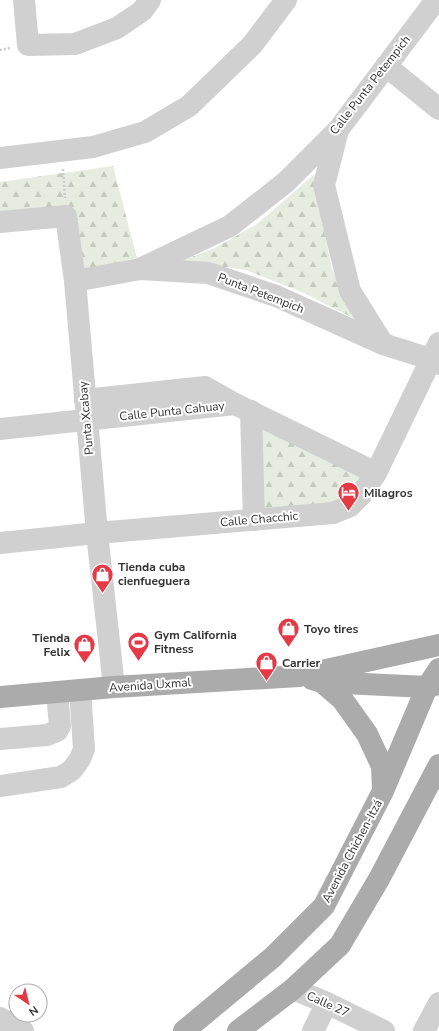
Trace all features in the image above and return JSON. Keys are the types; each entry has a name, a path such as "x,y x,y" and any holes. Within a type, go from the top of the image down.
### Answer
{"main road":[{"name":"Avenida Uxmal","path":"0,697 114,687 299,676 439,645"},
{"name":"Avenida Chichen-Itzá","path":"184,1031 273,957 324,906 383,791 433,686 439,669"},
{"name":"Avenida Uxmal","path":"299,676 322,682 433,686"},
{"path":"322,682 342,699 367,734 382,766 383,791"},
{"path":"238,1031 293,989 340,945 380,880 439,765"}],"street":[{"path":"24,0 28,45 75,44 117,28 142,11 150,0"},
{"path":"0,158 93,147 145,132 189,106 252,45 286,0"},
{"name":"Calle Punta Petempich","path":"140,269 230,226 286,182 338,130 436,0"},
{"path":"386,66 439,109"},
{"path":"338,130 324,185 350,291 384,344"},
{"path":"0,222 66,216"},
{"name":"Punta Xcabay","path":"66,216 75,281 97,533 114,687"},
{"name":"Punta Petempich","path":"75,281 140,269 208,273 276,296 384,344 436,355"},
{"name":"Calle Chacchic","path":"0,543 97,533 333,513 350,506 361,495 376,473 436,355"},
{"path":"243,408 376,473"},
{"path":"243,408 254,520"},
{"name":"Calle Punta Cahuay","path":"0,429 86,410 243,408"},
{"path":"0,786 61,777 72,770 80,760 84,749 80,690"},
{"path":"0,739 47,735 56,731 60,726 58,692"},
{"name":"Calle 27","path":"293,989 327,1002 384,1031"},
{"path":"313,1031 327,1002"},
{"path":"424,1031 439,1003"},
{"path":"0,1018 23,1031"}],"path":[{"path":"62,151 66,216"}],"green space":[{"path":"113,166 137,258 79,271 72,211 0,213 0,182"},
{"path":"316,173 317,196 332,269 355,319 302,292 246,270 181,261 215,248 257,224"},
{"path":"260,424 367,478 332,508 259,511"}],"place":[{"name":"Milagros","path":"349,512"},
{"name":"Tienda cuba cienfueguera","path":"103,594"},
{"name":"Toyo tires","path":"289,648"},
{"name":"Gym California Fitness","path":"139,662"},
{"name":"Tienda Felix","path":"85,664"},
{"name":"Carrier","path":"267,682"}]}
